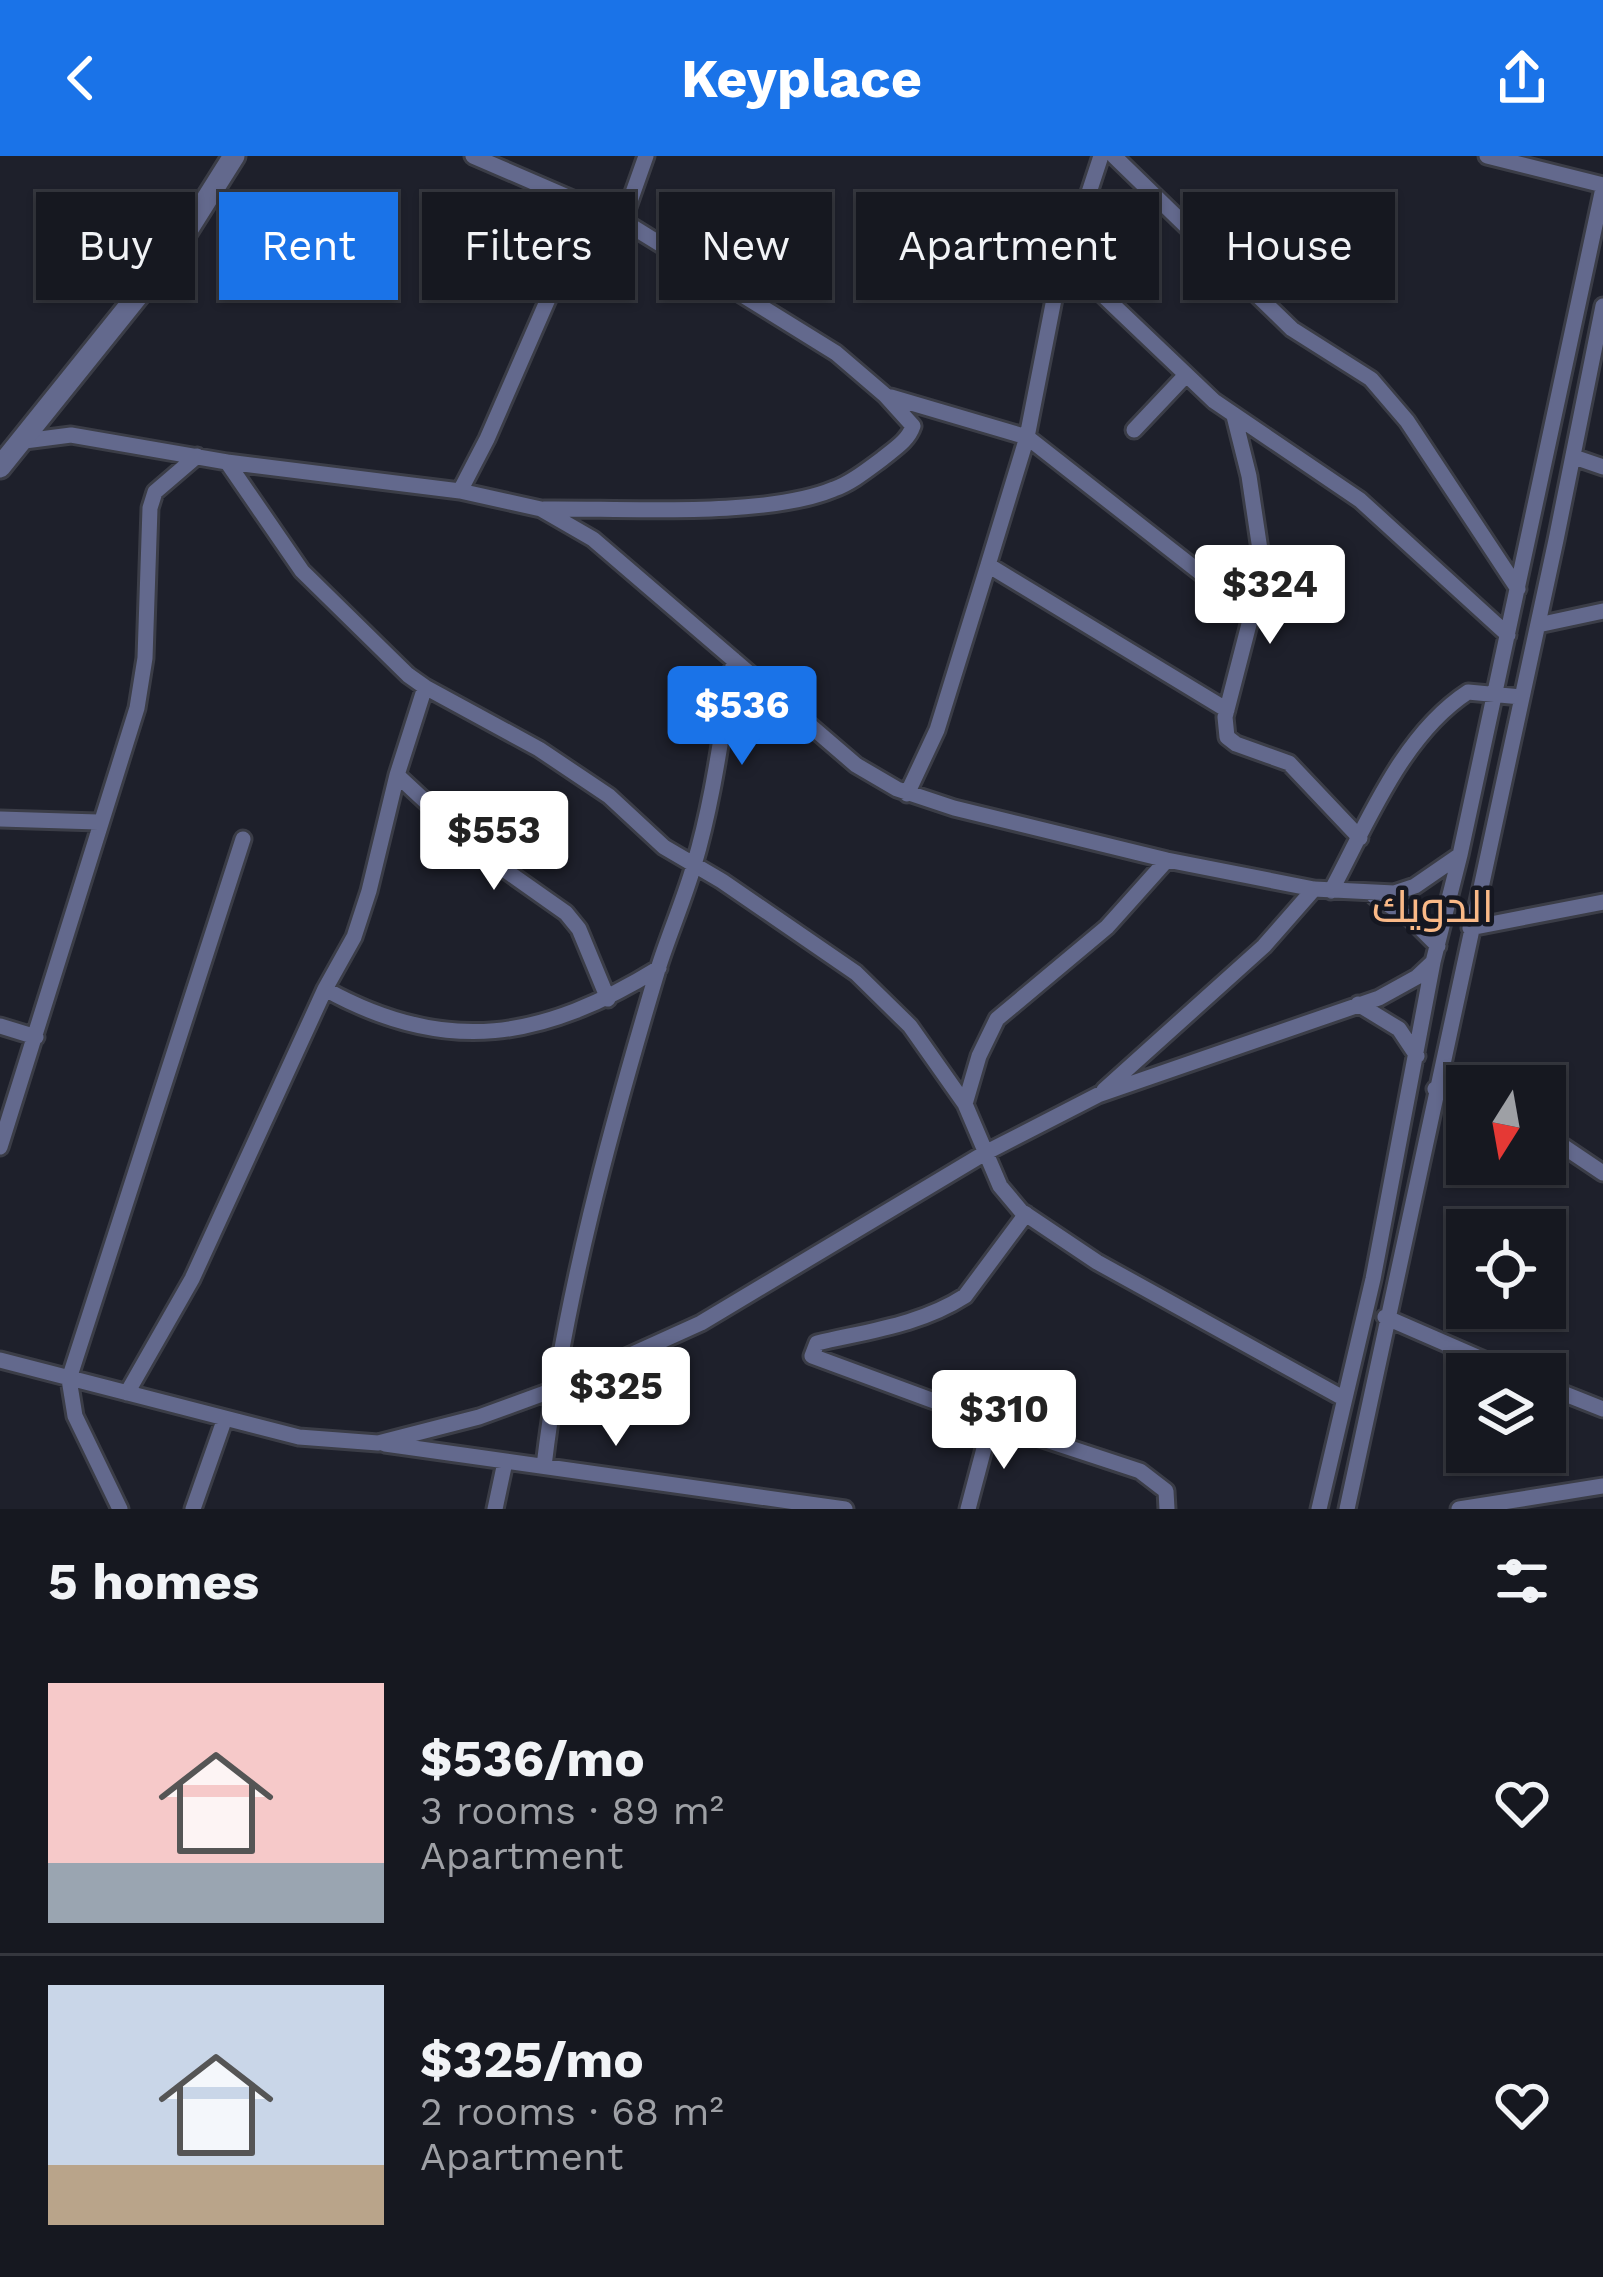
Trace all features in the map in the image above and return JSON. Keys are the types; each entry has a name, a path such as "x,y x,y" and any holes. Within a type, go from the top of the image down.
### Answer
{"street":[{"path":"0,466 176,248 234,156"},
{"path":"473,156 558,192"},
{"path":"632,192 646,156"},
{"path":"1088,192 1101,156"},
{"path":"1114,156 1292,329 1340,356 1384,393 1517,590"},
{"path":"1319,1509 1603,186 1487,156"},
{"path":"17,442 71,435 226,462 460,491 541,508 739,506 831,491 912,432 912,421 836,353 635,228"},
{"path":"460,491 488,440 548,300"},
{"path":"908,794 937,730 1027,437 1056,300"},
{"path":"1108,300 1234,416 1360,500 1508,635"},
{"path":"1347,1509 1603,306"},
{"path":"1134,430 1186,375"},
{"path":"886,395 1027,437 1253,614"},
{"path":"1234,416 1250,476 1263,560 1227,710 1229,740 1288,763 1360,838"},
{"path":"0,1147 132,724 145,658 150,508 155,492 196,456"},
{"path":"1574,457 1603,467"},
{"path":"226,462 302,571 409,675 609,796 664,848 789,926 880,994 928,1048 964,1104 1000,1186 1026,1214 1097,1262 1343,1398"},
{"path":"541,508 593,539 856,765 908,794 1166,860 1322,890 1394,893 1415,886 1460,855"},
{"path":"988,565 1227,710"},
{"path":"1538,626 1603,611"},
{"path":"544,1466 553,1390 586,1240 659,968 694,866 717,769 734,659"},
{"path":"128,1393 192,1279 362,914 425,686"},
{"path":"1098,1095 1322,890 1435,721 1463,694 1521,697"},
{"path":"397,775 481,854 566,913 579,929 608,999"},
{"path":"0,819 98,822"},
{"path":"120,1509 75,1417 69,1379 243,839"},
{"path":"964,1104 997,1019 1107,927 1166,860"},
{"path":"1372,894 1411,919 1436,954"},
{"path":"1469,928 1603,902"},
{"path":"378,1444 479,1417 553,1390 700,1323 985,1153 1098,1095 1399,989 1436,954"},
{"path":"325,989 390,1021 454,1032 542,1023 608,999 659,968"},
{"path":"1358,1004 1400,1029 1417,1056"},
{"path":"0,1026 35,1037"},
{"path":"1435,1089 1446,1092"},
{"path":"1405,1118 1427,1125"},
{"path":"1566,1148 1603,1173"},
{"path":"1026,1214 965,1295 953,1304 892,1327 817,1342 811,1351 821,1361 1140,1471 1166,1491 1167,1509"},
{"path":"1385,1317 1468,1353"},
{"path":"0,1360 299,1437 845,1509"},
{"path":"1566,1394 1603,1409"},
{"path":"193,1509 225,1418"},
{"path":"968,1509 991,1422"},
{"path":"495,1509 506,1462"},
{"path":"1459,1509 1603,1486"}],"district":[{"name":"الدويك","path":"1433,906"}]}
